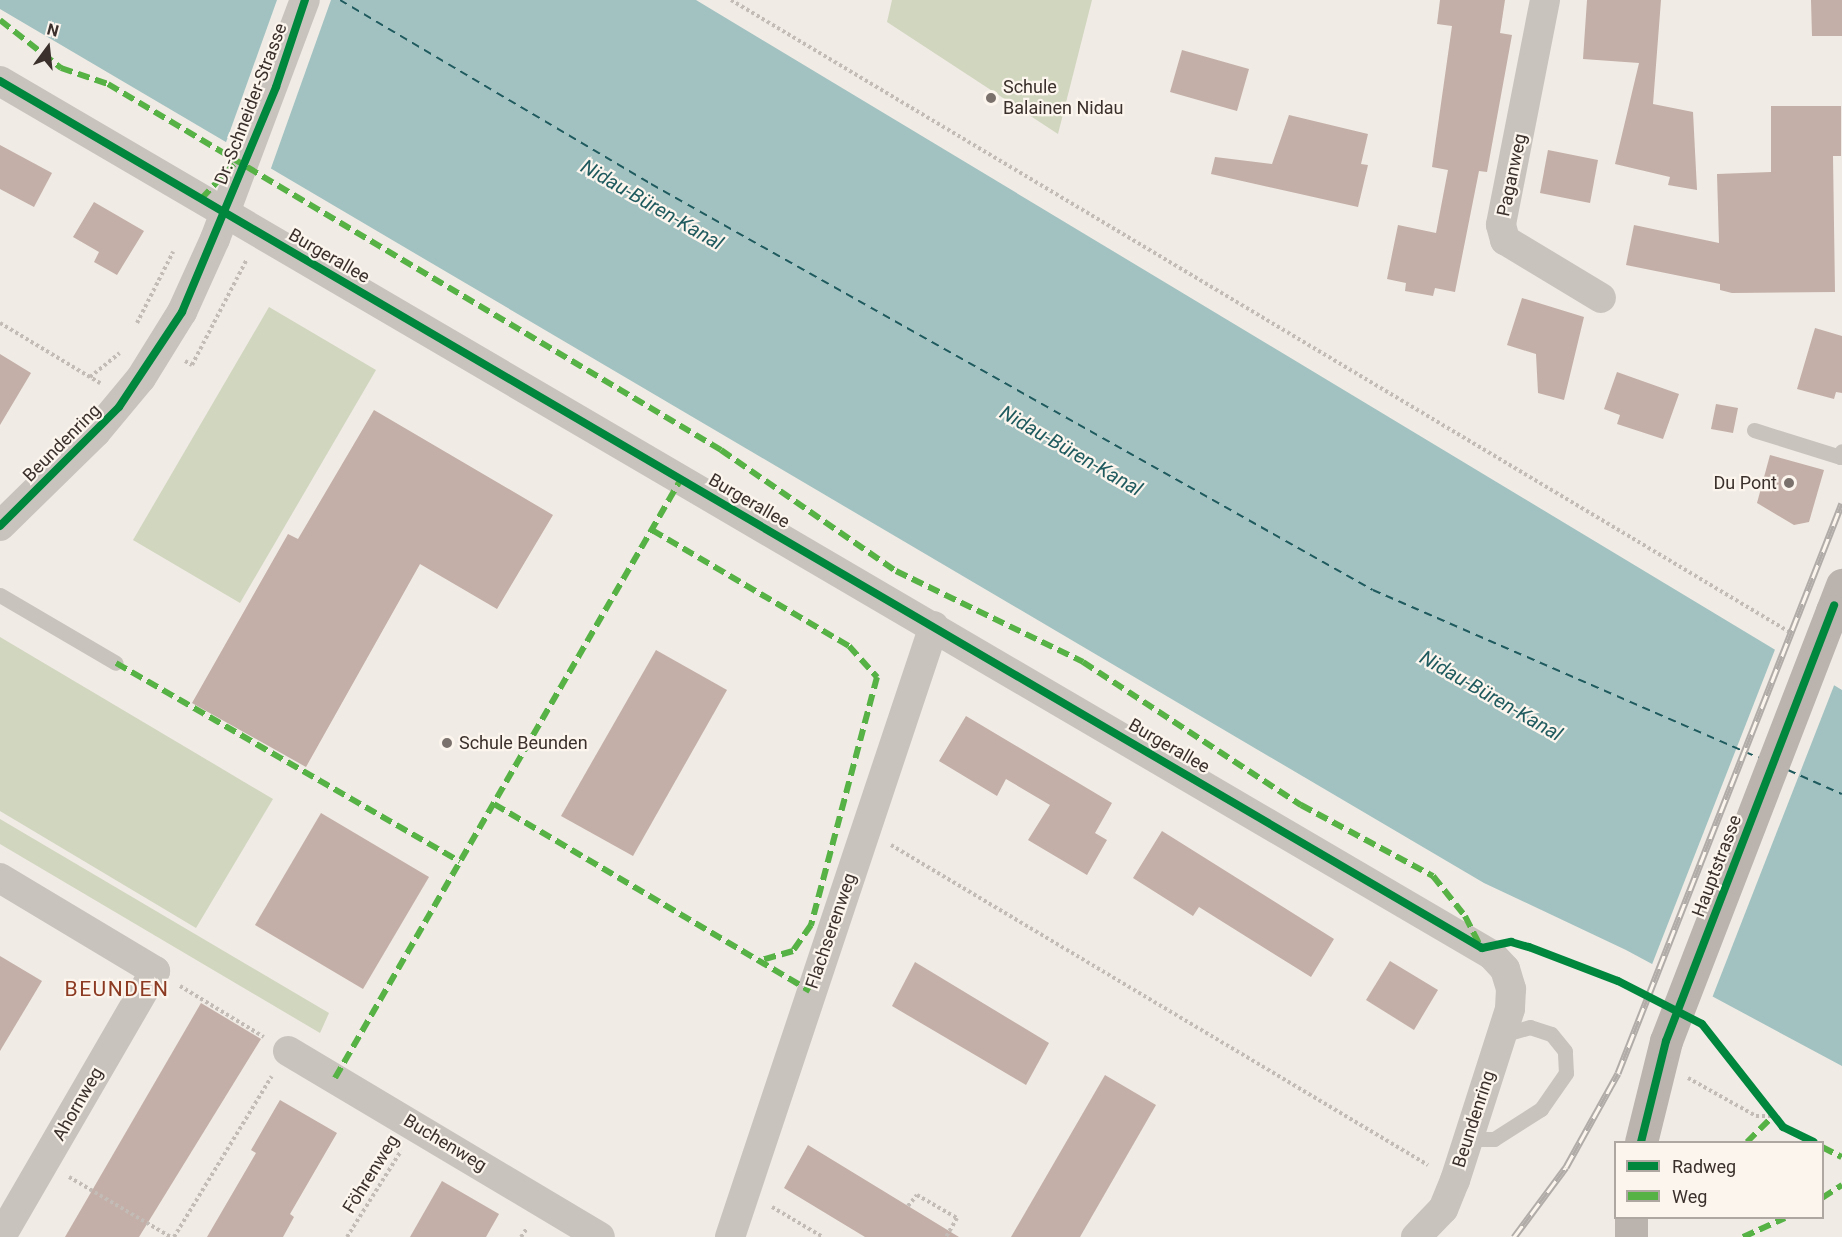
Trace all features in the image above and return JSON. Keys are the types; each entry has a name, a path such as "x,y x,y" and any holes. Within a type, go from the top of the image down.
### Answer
{"main road":[{"name":"Hauptstrasse","path":"1641,1141 1666,1041 1837,598"},
{"path":"1631,1237 1632,1219"}],"street":[{"name":"Dr.-Schneider-Strasse","path":"141,378 182,312 215,240 305,0"},
{"name":"Paganweg","path":"1545,0 1501,225 1505,240 1601,298"},
{"name":"Burgerallee","path":"0,81 1482,948 1505,969 1511,989"},
{"name":"Beundenring","path":"0,526 119,407 141,378"},
{"name":"Flachserenweg","path":"730,1237 934,626"},
{"path":"0,878 155,971"},
{"name":"Ahornweg","path":"1,1237 155,971"},
{"name":"Beundenring","path":"1416,1237 1443,1209 1455,1180 1502,1035 1511,989"},
{"name":"Buchenweg","path":"288,1051 600,1237"}],"lane":[{"path":"1754,430 1840,457 1842,451"},
{"path":"0,595 117,663"},
{"path":"1467,1139 1494,1139 1541,1109 1566,1072 1565,1051 1551,1034 1530,1027 1502,1035"}],"path":[{"path":"731,0 1780,627"},
{"path":"192,365 260,233"},
{"path":"134,329 175,249"},
{"path":"0,323 90,377 123,349"},
{"path":"866,830 1455,1180"},
{"path":"45,1163 172,1237 288,1051 155,971"},
{"path":"1679,1074 1756,1116 1773,1116"},
{"path":"745,1192 823,1237"},
{"path":"908,1206 917,1195 957,1218 946,1237"}],"green space":[{"path":"892,0 1092,0 1058,134 887,22"},
{"path":"269,307 376,370 240,603 133,540"},
{"path":"0,637 273,799 196,928 0,811"},
{"path":"0,819 329,1013 320,1033 0,844"}],"water":[{"name":"Nidau-Büren-Kanal","path":"0,0 696,0 1842,690 1842,1066 1626,950 1484,883 0,9"}],"pier":[{"path":"277,0 331,0 270,171 225,145"},
{"path":"1776,647 1835,683 1712,998 1651,967"}],"building":[{"path":"1440,0 1505,0 1500,33 1512,35 1487,172 1479,171 1455,292 1435,288 1433,296 1405,291 1406,283 1387,279 1398,225 1436,233 1448,170 1432,167 1452,26 1437,24"},
{"path":"1587,0 1661,0 1653,104 1693,112 1697,190 1668,185 1670,177 1615,164 1639,63 1583,59"},
{"path":"1811,0 1842,0 1842,36 1812,36"},
{"path":"1182,50 1249,69 1237,111 1170,92"},
{"path":"1771,106 1841,106 1841,156 1833,156 1835,292 1732,293 1720,290 1720,284 1626,265 1634,225 1719,243 1717,174 1771,172"},
{"path":"1289,115 1368,134 1361,164 1368,165 1358,207 1211,174 1215,157 1272,164"},
{"path":"0,145 52,173 34,207 0,189"},
{"path":"1548,150 1598,160 1590,203 1540,193"},
{"path":"94,202 144,231 117,275 94,262 99,252 73,237"},
{"path":"1522,298 1584,317 1564,400 1538,393 1536,354 1507,345"},
{"path":"1815,328 1842,336 1842,393 1836,392 1834,399 1797,389"},
{"path":"0,354 31,373 0,425"},
{"path":"1617,372 1679,394 1663,439 1617,424 1620,415 1604,409"},
{"path":"1716,404 1738,408 1733,433 1711,429"},
{"path":"374,410 553,515 497,609 420,564 306,767 192,703 288,534 298,539"},
{"path":"1770,455 1824,470 1809,522 1794,525 1757,503"},
{"path":"656,650 727,690 633,856 561,816"},
{"path":"966,716 1112,803 1095,833 1107,840 1087,875 1028,840 1050,805 1006,779 997,796 939,761"},
{"path":"321,813 429,877 363,989 255,925"},
{"path":"1162,831 1334,939 1311,977 1199,907 1193,916 1133,878"},
{"path":"0,956 42,981 0,1051"},
{"path":"1390,961 1438,990 1414,1030 1366,1000"},
{"path":"915,962 1049,1043 1026,1085 892,1006"},
{"path":"201,1003 261,1039 139,1237 65,1237"},
{"path":"1105,1075 1156,1105 1080,1237 1011,1237"},
{"path":"280,1100 337,1133 290,1214 294,1217 283,1237 207,1237 256,1153 251,1150"},
{"path":"808,1145 959,1237 865,1237 784,1188"},
{"path":"442,1181 499,1214 486,1237 410,1237"}],"ferry route":[{"path":"340,0 651,184 1373,590 1759,758"},
{"path":"1788,770 1842,794"}],"railway":[{"path":"1514,1237 1566,1167 1618,1073 1842,503"}],"marked path":[{"path":"0,20 61,68 108,84 721,450 896,571 1083,662 1301,805 1433,876 1465,916 1480,945"},
{"path":"201,199 236,162"},
{"path":"335,1078 681,479"},
{"path":"652,530 849,646 877,677 811,925 793,951 759,961"},
{"path":"116,663 460,862"},
{"path":"494,804 810,991"},
{"path":"1748,1141 1773,1116"},
{"path":"1824,1148 1842,1157"},
{"path":"1824,1197 1842,1185"},
{"path":"1743,1237 1783,1219"}],"cycle path":[{"path":"0,526 119,407 182,312 276,87 305,0"},
{"path":"0,81 1482,948 1511,942 1529,947 1618,981 1702,1024 1783,1127 1812,1141"},
{"path":"1641,1141 1666,1041 1834,605"}],"place":[{"name":"Schule Balainen Nidau","path":"991,98"},
{"name":"Du Pont","path":"1789,483"},
{"name":"Schule Beunden","path":"447,743"}],"district":[{"name":"BEUNDEN","path":"117,989"}]}
